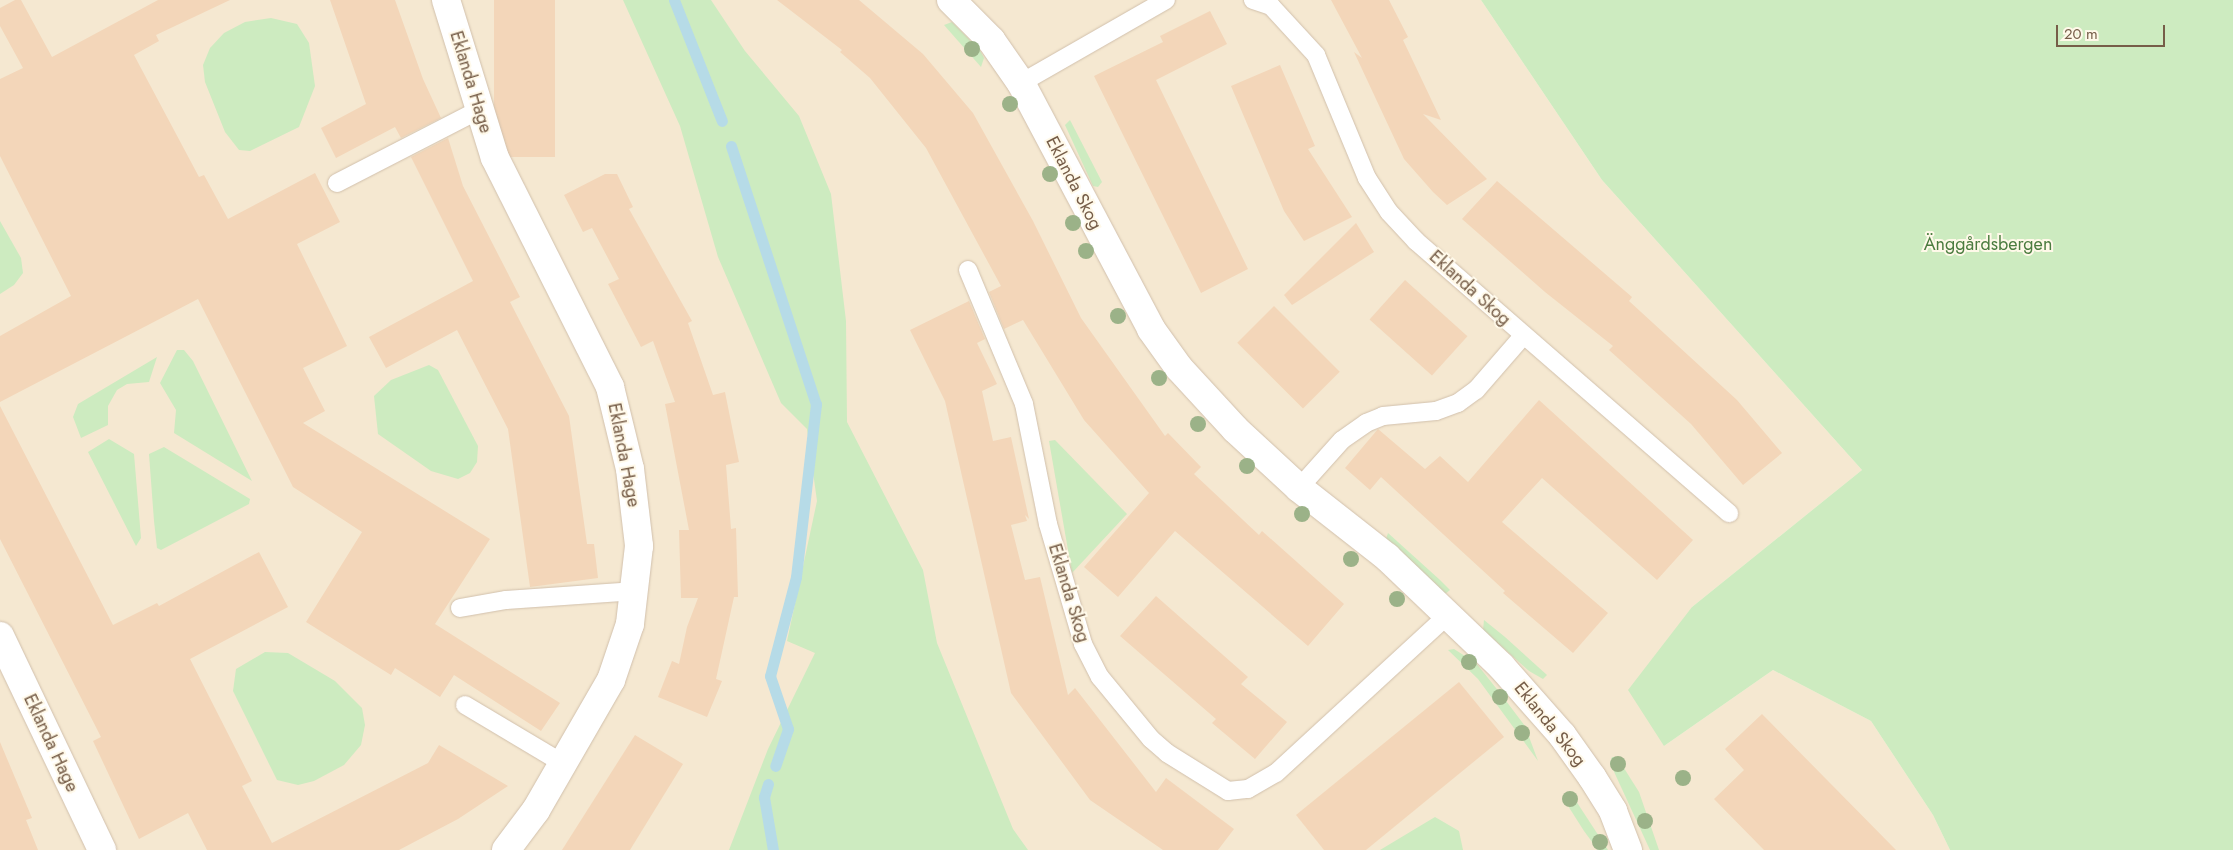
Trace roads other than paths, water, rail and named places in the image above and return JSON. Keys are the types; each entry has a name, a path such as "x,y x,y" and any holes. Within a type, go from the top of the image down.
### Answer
{"street":[{"name":"Eklanda Hage","path":"446,0 479,110 511,193 610,387 622,428 639,546 636,591 630,624 611,680 564,764 506,850"},
{"name":"Eklanda Skog","path":"951,0 991,40 1022,83 1150,329 1179,368 1235,429 1299,488 1387,557 1449,614 1562,735 1601,790 1628,850"},
{"name":"Eklanda Hage","path":"0,636 102,850"}],"lane":[{"path":"1022,83 1166,0"},
{"name":"Eklanda Skog","path":"1253,0 1270,6 1316,55 1367,178 1389,212 1416,241 1523,336 1729,513"},
{"path":"338,182 479,110"},
{"name":"Eklanda Skog","path":"968,270 1024,404 1048,524 1083,644 1100,677 1151,739 1167,753 1228,791 1248,789 1276,773 1449,614"},
{"name":"Eklanda Skog","path":"1299,488 1342,440 1366,423 1382,416 1436,411 1458,402 1476,390 1523,336"},
{"path":"460,608 506,600 636,591"},
{"path":"466,705 564,764"}],"waterway":[{"path":"674,0 722,121"},
{"path":"731,146 816,404 796,577 770,676 788,729 775,766"},
{"path":"768,784 764,797 773,850"}],"park label":[{"name":"Änggårdsbergen","path":"1988,244"}]}
